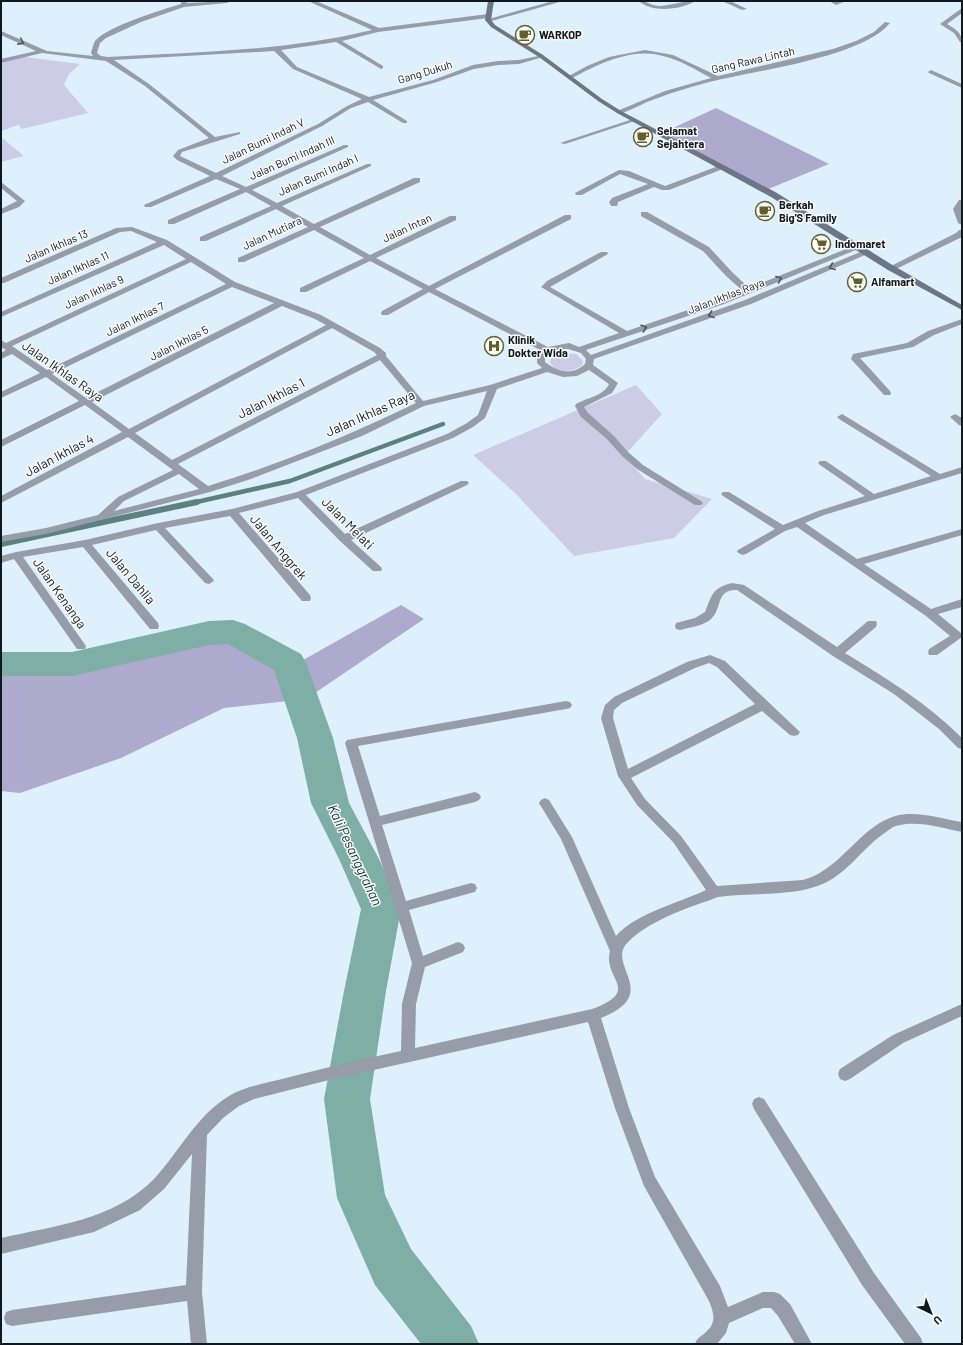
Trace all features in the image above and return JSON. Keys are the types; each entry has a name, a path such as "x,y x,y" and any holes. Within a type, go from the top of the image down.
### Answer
{"main road":[{"path":"491,1 488,18 493,26 541,56 600,100 774,194 868,252 891,268 962,308"}],"street":[{"path":"95,57 94,54 99,41 113,32 150,15 184,3 227,1"},
{"path":"311,1 378,30"},
{"path":"1,33 40,52 53,55 73,55 108,59 276,49 337,40 378,30 488,18 560,1"},
{"path":"642,1 650,7 658,8 692,1"},
{"path":"725,1 744,9"},
{"path":"962,10 943,24 956,32 962,41"},
{"name":"Gang Rawa Lintah","path":"620,112 657,95 717,78 820,54 870,38 887,23"},
{"path":"337,40 381,67"},
{"path":"276,49 295,68 368,99 405,122"},
{"path":"570,77 586,68 620,55 649,51 660,53 687,63 717,78"},
{"path":"1,61 40,52"},
{"name":"Gang Dukuh","path":"320,125 349,107 368,99 435,81 473,67 498,63 517,63 541,56"},
{"path":"108,59 147,85 212,137 213,140"},
{"path":"931,72 962,86"},
{"path":"563,143 635,120"},
{"name":"Jalan Bumi Indah V","path":"148,205 216,176 320,125"},
{"path":"238,133 180,151 176,156 193,167 247,190 370,258 547,350"},
{"name":"Jalan Bumi Indah III","path":"171,222 346,146"},
{"name":"Jalan Bumi Indah I","path":"203,238 369,165"},
{"path":"579,193 619,172 626,173 662,188 666,188 724,167"},
{"name":"Jalan Mutiara","path":"241,260 417,180"},
{"path":"1,184 21,201 1,212"},
{"path":"614,204 613,202 615,200 654,184"},
{"path":"962,202 957,209 962,223"},
{"path":"644,214 706,249 729,274 748,291"},
{"path":"384,313 477,262 568,217"},
{"name":"Jalan Intan","path":"303,290 453,218"},
{"name":"Jalan Ikhlas 13","path":"1,281 120,230 137,230 164,242"},
{"path":"891,268 959,235 962,232"},
{"path":"164,242 232,284 318,317 377,350 383,355 421,404"},
{"name":"Jalan Ikhlas 11","path":"1,314 164,242"},
{"path":"580,349 721,302 859,247"},
{"name":"Jalan Ikhlas Raya","path":"1,539 46,531 101,518 207,490 248,477 359,434 421,404 493,387 546,369 553,373 572,374 581,372 589,362 748,302 868,252"},
{"path":"604,254 545,287 627,334"},
{"name":"Jalan Ikhlas 9","path":"1,356 6,346 192,259"},
{"name":"Jalan Ikhlas 7","path":"1,395 232,284"},
{"name":"Jalan Ikhlas 5","path":"1,444 282,303"},
{"path":"887,393 860,365 855,359 856,356 910,345 962,321"},
{"name":"Jalan Ikhlas 4","path":"1,500 128,434 332,324"},
{"name":"Jalan Ikhlas Raya","path":"6,346 46,373 207,490"},
{"path":"546,369 540,363 541,356 547,350 569,346 580,349 586,353 589,362 614,383 612,390 608,393 590,399 579,406 584,415 615,442 625,454 640,467 698,503"},
{"name":"Jalan Ikhlas 1","path":"171,464 383,355"},
{"path":"1,560 158,526 232,512 300,494 450,436 470,425 482,416 493,387"},
{"path":"842,417 939,477"},
{"path":"823,463 873,497"},
{"path":"101,518 121,499 180,470"},
{"path":"742,552 797,522 962,470"},
{"path":"344,539 464,483"},
{"name":"Jalan Melati","path":"300,494 344,539 377,569"},
{"path":"726,494 782,529"},
{"name":"Jalan Anggrek","path":"232,512 306,598"},
{"path":"797,522 930,613 957,636 934,652"},
{"path":"158,526 209,581"},
{"path":"855,563 962,532"},
{"name":"Jalan Dahlia","path":"85,543 154,626"},
{"name":"Jalan Kenanga","path":"16,556 81,646"},
{"path":"680,626 700,620 709,614 713,609 713,602 718,595 727,588 737,586 837,653 910,699 962,744"},
{"path":"930,613 962,603"},
{"path":"837,653 872,624"},
{"path":"714,892 677,839 641,802 624,776 607,718 609,708 618,700 691,666 710,659 721,664 762,705 794,732"},
{"path":"408,1055 408,1004 418,962 351,743 566,705"},
{"path":"624,776 762,705"},
{"path":"376,822 475,797"},
{"path":"545,803 570,843 616,950"},
{"path":"1,1246 94,1224 135,1205 159,1184 200,1132 218,1113 234,1101 253,1093 329,1072 593,1015 610,1009 623,997 625,990 624,981 616,958 616,950 619,943 633,930 678,907 706,897 714,892 803,885 818,881 837,869 874,834 892,822 906,819 925,820 962,827"},
{"path":"402,907 471,888"},
{"path":"418,962 458,948"},
{"path":"845,1074 898,1039 962,1010"},
{"path":"593,1015 610,1072 640,1160 649,1181 714,1292 720,1307 722,1318 721,1328 715,1337 702,1344"},
{"path":"759,1104 868,1279 915,1344"},
{"path":"199,1344 194,1292 200,1132"},
{"path":"12,1318 194,1292"},
{"path":"722,1318 763,1300 774,1300 784,1310 804,1344"}],"shaded area":[{"path":"24,57 80,64 69,74 64,85 88,113 22,129 18,125 1,131 1,63"},
{"path":"716,108 829,164 766,190 660,134"},
{"path":"1,137 24,156 1,162"},
{"path":"563,353 576,354 583,361 582,365 569,371 555,368 550,361 552,357"},
{"path":"636,385 662,414 624,456 645,479 712,499 674,538 574,556 516,494 473,455"},
{"path":"401,605 424,619 306,699 224,708 121,758 20,793 1,791 1,661 98,659 197,636 258,636 296,664"}],"waterway":[{"path":"192,503 290,481 443,424"},
{"path":"1,544 197,502"},
{"name":"Kali Pesanggrahan","path":"1,664 72,664 209,633 233,632 289,663 315,738 330,803 359,859 381,909 365,991 347,1099 361,1198 393,1267 453,1344"}],"place":[{"name":"WARKOP","path":"525,35"},
{"name":"Selamat Sejahtera","path":"643,137"},
{"name":"Berkah Big'S Family","path":"765,211"},
{"name":"Indomaret","path":"821,244"},
{"name":"Alfamart","path":"857,282"},
{"name":"Klinik Dokter Wida","path":"494,346"}]}
